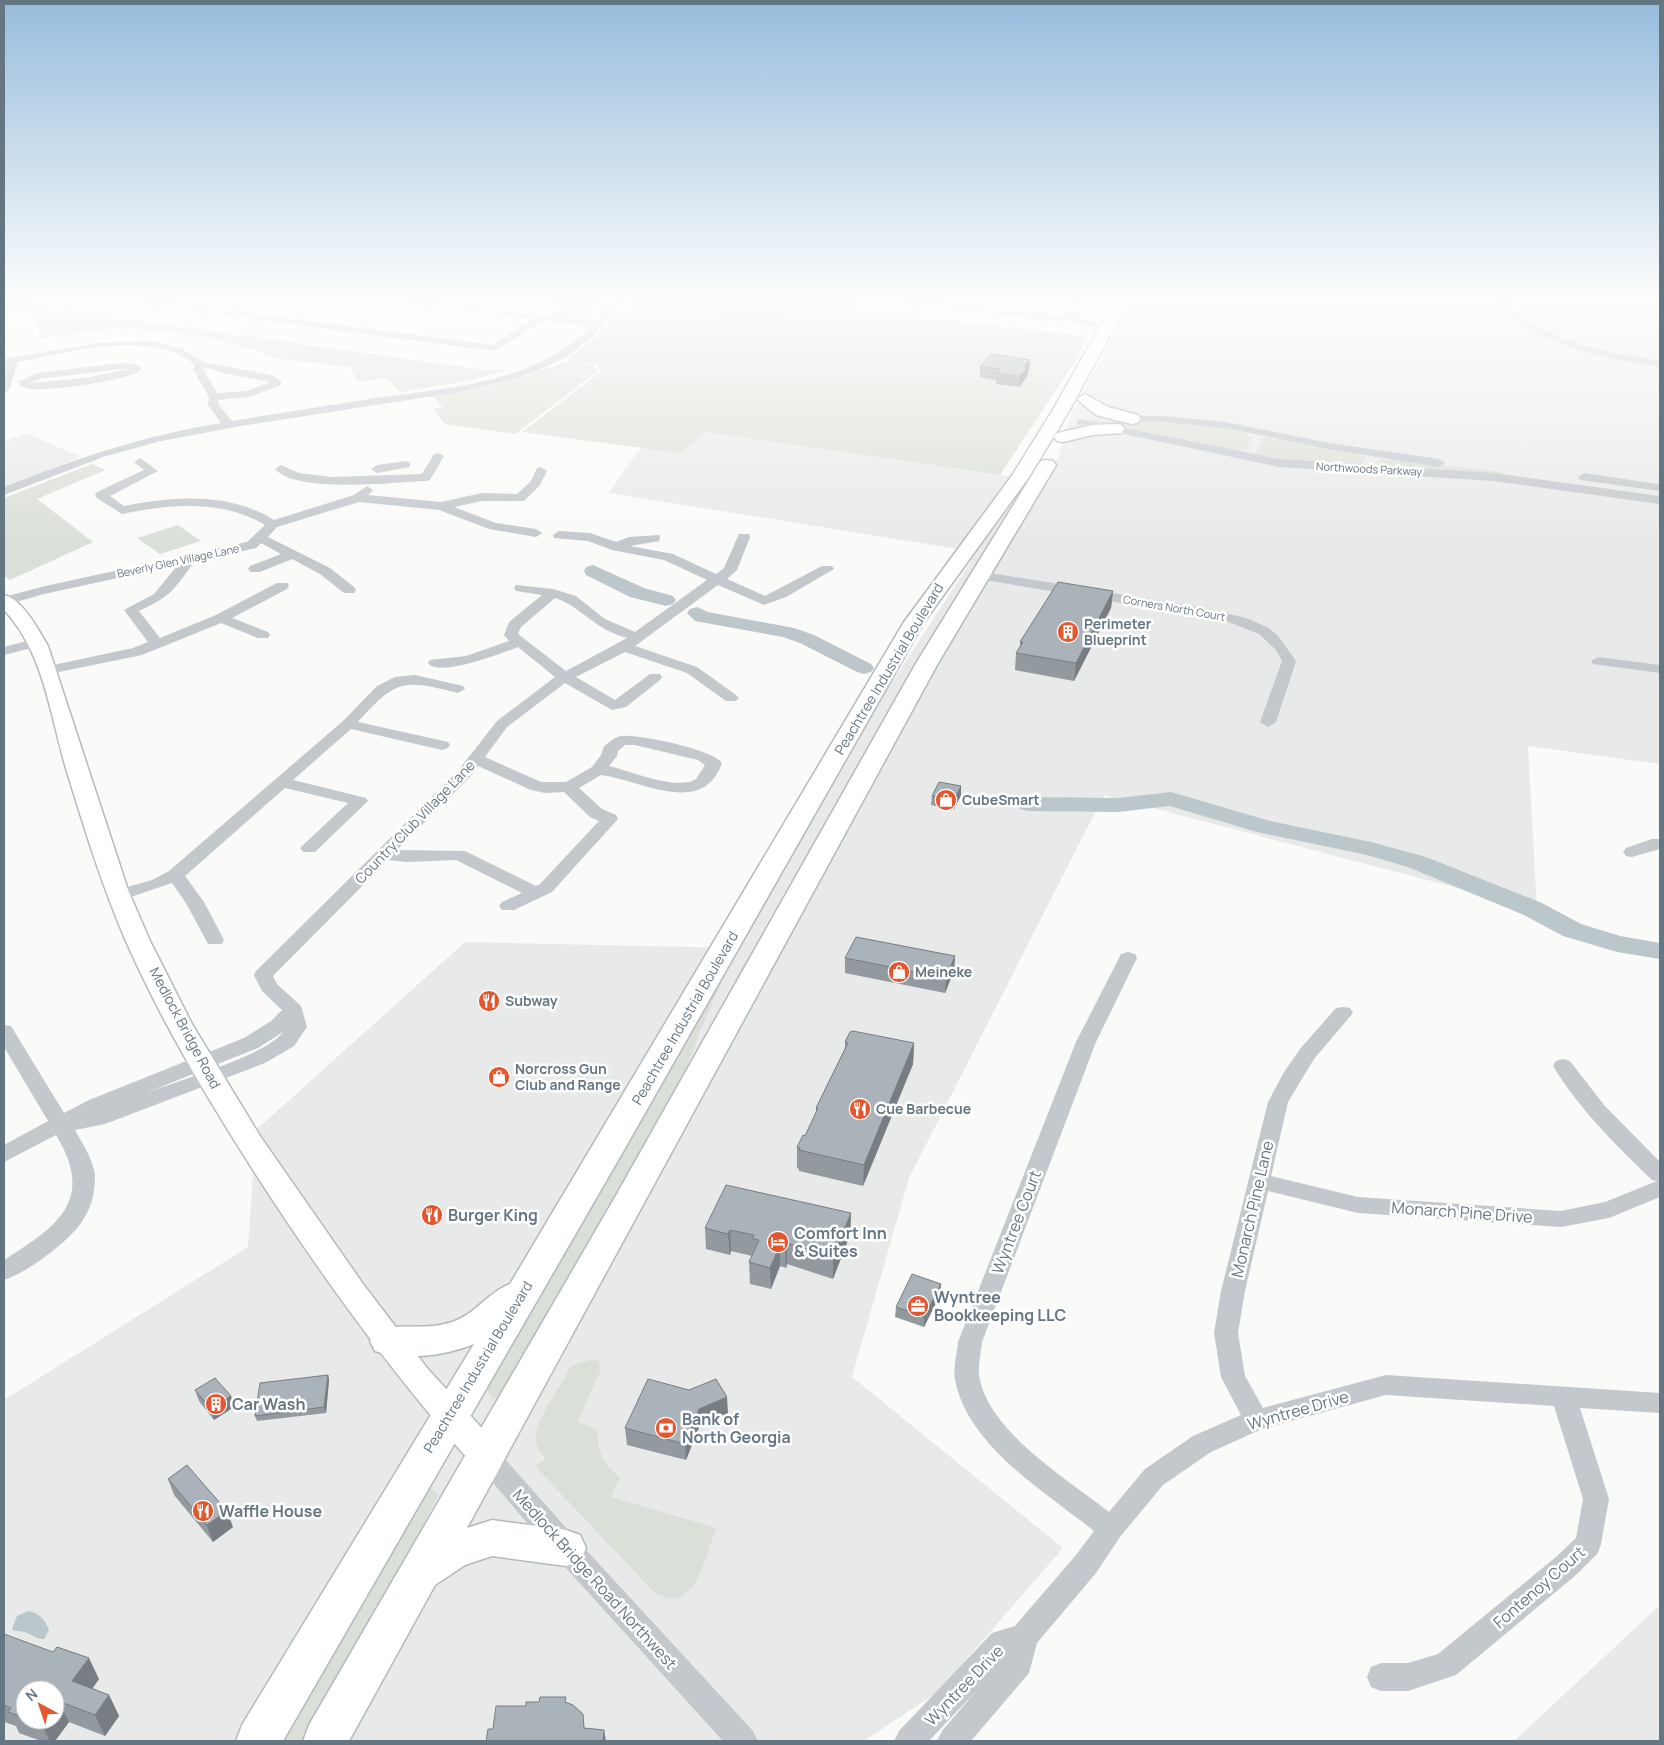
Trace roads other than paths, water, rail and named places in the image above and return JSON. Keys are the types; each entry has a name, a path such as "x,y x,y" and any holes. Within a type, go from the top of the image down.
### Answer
{"highway":[{"name":"Peachtree Industrial Boulevard","path":"258,1741 676,1033 914,622 944,578 1019,478 1076,383"},
{"name":"Peachtree Industrial Boulevard","path":"324,1741 487,1457 922,673 979,576 1076,425 1094,383"},
{"path":"1086,398 1102,410 1132,419"},
{"path":"1076,425 1086,431 1116,429"},
{"path":"388,1341 445,1340 467,1334 491,1317 530,1280"},
{"path":"419,1574 452,1551 492,1538 566,1548"}],"main road":[{"name":"Medlock Bridge Road","path":"5,601 20,615 38,642 49,670 65,732 119,894 139,941 205,1069 289,1203 388,1341 449,1415"},
{"name":"Medlock Bridge Road Northwest","path":"449,1415 487,1457"}],"street":[{"path":"25,383 30,386 55,383"},
{"path":"206,383 214,397 212,402 214,408 225,418 228,426"},
{"path":"214,397 249,394 276,383"},
{"path":"4,492 62,468 135,444 473,383"},
{"name":"Northwoods Parkway","path":"1076,425 1132,419 1225,424 1329,446 1460,466 1587,478 1660,488"},
{"name":"Northwoods Parkway","path":"1076,425 1116,429 1279,463 1493,477 1660,500"},
{"path":"281,469 296,476 347,481 426,477 438,456"},
{"path":"133,518 101,495 157,475 140,462"},
{"path":"312,478 406,465"},
{"path":"441,506 482,497 520,498 536,482 541,471"},
{"path":"122,510 155,504 228,505 259,514 272,524 358,498 364,494 370,480"},
{"path":"358,498 441,506 493,526 536,533"},
{"name":"Beverly Glen Village Lane","path":"5,601 41,591 251,545 267,532 272,524"},
{"path":"558,534 590,536 617,547 679,560 764,601 795,588 813,574 827,569"},
{"name":"Country Club Village Lane","path":"4,1154 61,1125 98,1119 205,1069 258,1058 287,1041 297,1027 294,1010 269,987 263,975 464,775 502,724 565,677 631,642 730,570 744,537"},
{"path":"260,538 324,571 349,590"},
{"path":"617,547 629,540 654,538"},
{"path":"255,569 294,554"},
{"path":"157,644 131,610 159,597 170,586 188,560"},
{"name":"Corners North Court","path":"979,576 1203,612 1240,620 1265,630 1282,647 1289,661 1281,689 1268,722"},
{"path":"49,670 137,652 221,618 282,586"},
{"path":"521,588 553,593 570,599 600,622 631,642 692,670 731,698"},
{"path":"553,593 514,625 511,636 565,677 607,703 618,705 655,677"},
{"path":"221,618 263,634"},
{"path":"4,651 38,642"},
{"path":"435,663 468,660 519,642"},
{"path":"1598,661 1660,669"},
{"path":"119,894 158,884 175,875 348,724 371,699 394,683 408,679 458,689"},
{"path":"348,724 442,745"},
{"path":"476,759 500,768 512,777 545,788 569,787 598,770 609,756 610,749 621,741 635,740 704,757 714,763 707,778 695,786 674,787 598,770"},
{"path":"281,782 360,801 309,848"},
{"path":"508,906 546,888 610,819 596,813 569,787"},
{"path":"1632,852 1652,844 1660,844"},
{"path":"386,854 407,857 459,855 537,892"},
{"path":"175,875 195,902 215,940"},
{"name":"Wyntree Court","path":"1110,1529 1011,1450 980,1414 967,1379 970,1342 1010,1237 1086,1042 1128,958"},
{"name":"Monarch Pine Lane","path":"1257,1420 1233,1377 1226,1332 1233,1291 1261,1181 1278,1102 1291,1077 1307,1054 1343,1013"},
{"path":"4,1030 73,1145 84,1174 82,1200 74,1216 43,1246 4,1270"},
{"path":"1562,1066 1582,1094 1619,1136 1660,1174"},
{"name":"Monarch Pine Drive","path":"1261,1181 1358,1205 1561,1219 1609,1210 1660,1188"},
{"name":"Wyntree Drive","path":"952,1741 1019,1663 1024,1637 1086,1564 1110,1529 1154,1478 1202,1444 1257,1420 1386,1385 1660,1403"},
{"name":"Fontenoy Court","path":"1381,1677 1408,1677 1446,1665 1566,1566 1588,1544 1596,1499 1564,1396"},
{"name":"Medlock Bridge Road Northwest","path":"487,1457 566,1548 743,1741"},
{"name":"Wyntree Drive","path":"909,1741 1002,1644 1024,1637"}],"waterway":[{"path":"593,571 619,585 666,600"},
{"path":"697,613 702,617 787,632 807,639 864,668"},
{"path":"1028,804 1118,805 1171,799 1266,827 1371,849 1417,862 1533,909 1572,930 1617,944 1660,951"}],"place":[{"name":"Perimeter Blueprint","path":"1068,632"},
{"name":"CubeSmart","path":"946,800"},
{"name":"Meineke","path":"899,972"},
{"name":"Subway","path":"489,1001"},
{"name":"Norcross Gun Club and Range","path":"499,1077"},
{"name":"Cue Barbecue","path":"860,1109"},
{"name":"Burger King","path":"432,1215"},
{"name":"Comfort Inn & Suites","path":"778,1242"},
{"name":"Wyntree Bookkeeping LLC","path":"918,1306"},
{"name":"Car Wash","path":"216,1404"},
{"name":"Bank of North Georgia","path":"666,1428"},
{"name":"Waffle House","path":"203,1511"}]}
